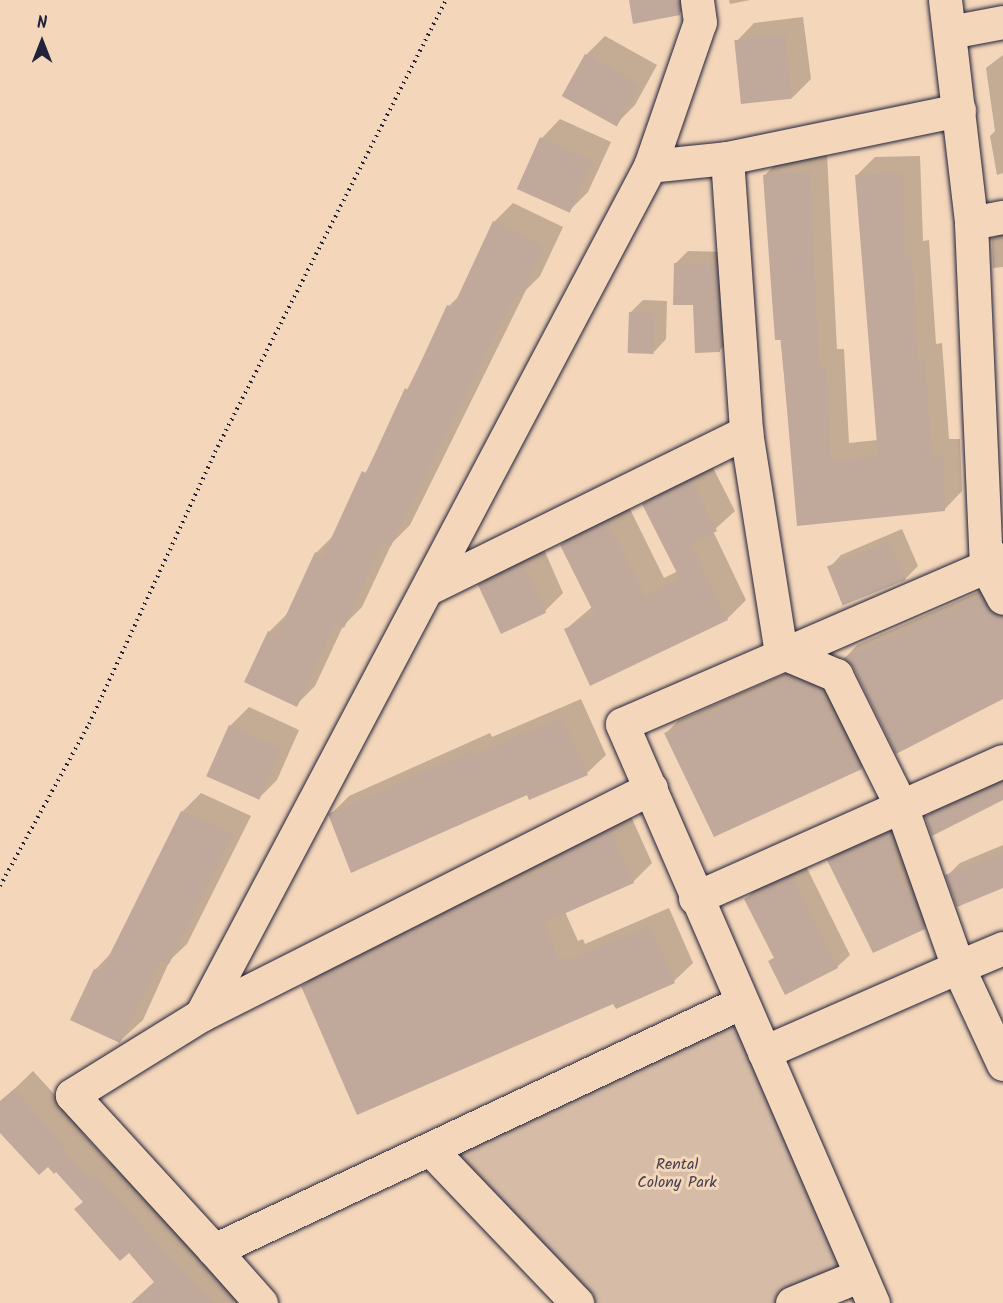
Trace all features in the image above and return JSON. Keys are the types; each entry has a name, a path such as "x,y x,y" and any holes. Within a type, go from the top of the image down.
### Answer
{"street":[{"path":"201,1015 650,166 700,22 697,0"},
{"path":"945,0 971,224 995,563 1003,598"},
{"path":"950,32 1003,22"},
{"path":"650,166 727,158 959,110"},
{"path":"727,158 746,432 781,652"},
{"path":"971,224 1003,217"},
{"path":"427,589 746,432"},
{"path":"792,1303 867,1289 695,898 651,788 622,724 781,652 995,563"},
{"path":"781,652 836,675 901,806 958,967 1003,1064"},
{"path":"695,898 1003,761"},
{"path":"261,1303 72,1095 201,1015 651,788"},
{"path":"764,1052 1003,948"},
{"path":"214,1250 742,1002"},
{"path":"430,1149 576,1303"}],"path":[{"path":"0,886 89,724 215,452 446,0"}],"green space":[{"name":"Rental Colony Park","path":"742,1002 861,1275 792,1303 577,1303 430,1149"}],"building":[{"path":"629,0 679,0 680,15 633,24"},
{"path":"785,35 792,99 741,104 734,40"},
{"path":"585,54 640,85 617,127 562,96"},
{"path":"540,137 593,161 570,213 517,189"},
{"path":"810,172 819,367 826,367 831,460 878,456 855,175 903,173 905,258 912,258 918,361 925,361 932,457 943,456 945,511 797,526 781,340 775,340 763,175"},
{"path":"493,221 545,246 521,297 516,294 391,546 383,542 344,628 335,624 297,707 244,682 268,631 277,635 315,552 323,556 362,471 366,473 447,305 453,307"},
{"path":"674,263 716,264 720,352 695,353 693,305 673,305"},
{"path":"629,312 655,313 654,354 628,353"},
{"path":"691,480 717,531 691,544 728,620 590,686 564,629 595,615 560,545 608,521 645,596 680,579 642,504"},
{"path":"890,541 906,580 843,605 827,566"},
{"path":"523,563 546,613 501,634 478,584"},
{"path":"981,596 993,614 1003,617 1003,699 896,754 853,667 843,658"},
{"path":"791,677 822,690 862,769 714,837 664,733"},
{"path":"562,717 588,775 529,800 527,795 351,873 328,814 471,751 473,755"},
{"path":"229,725 282,749 259,800 206,776"},
{"path":"1003,782 1003,800 932,836 925,816"},
{"path":"181,811 233,834 169,964 161,961 120,1043 70,1020 94,969 101,972"},
{"path":"610,829 634,883 543,923 559,959 564,956 566,961 650,925 675,983 616,1009 613,1004 357,1115 301,986 456,908 555,865 553,859"},
{"path":"890,832 898,853 892,856 906,891 911,890 925,929 873,953 827,860"},
{"path":"1003,852 1003,888 957,907 945,875"},
{"path":"792,875 838,968 785,995 768,961 774,958 744,899"},
{"path":"14,1089 66,1147 63,1150 90,1180 95,1175 213,1303 131,1303 154,1282 129,1253 120,1261 74,1209 83,1202 56,1172 54,1174 48,1167 39,1175 0,1133 0,1101"}]}
